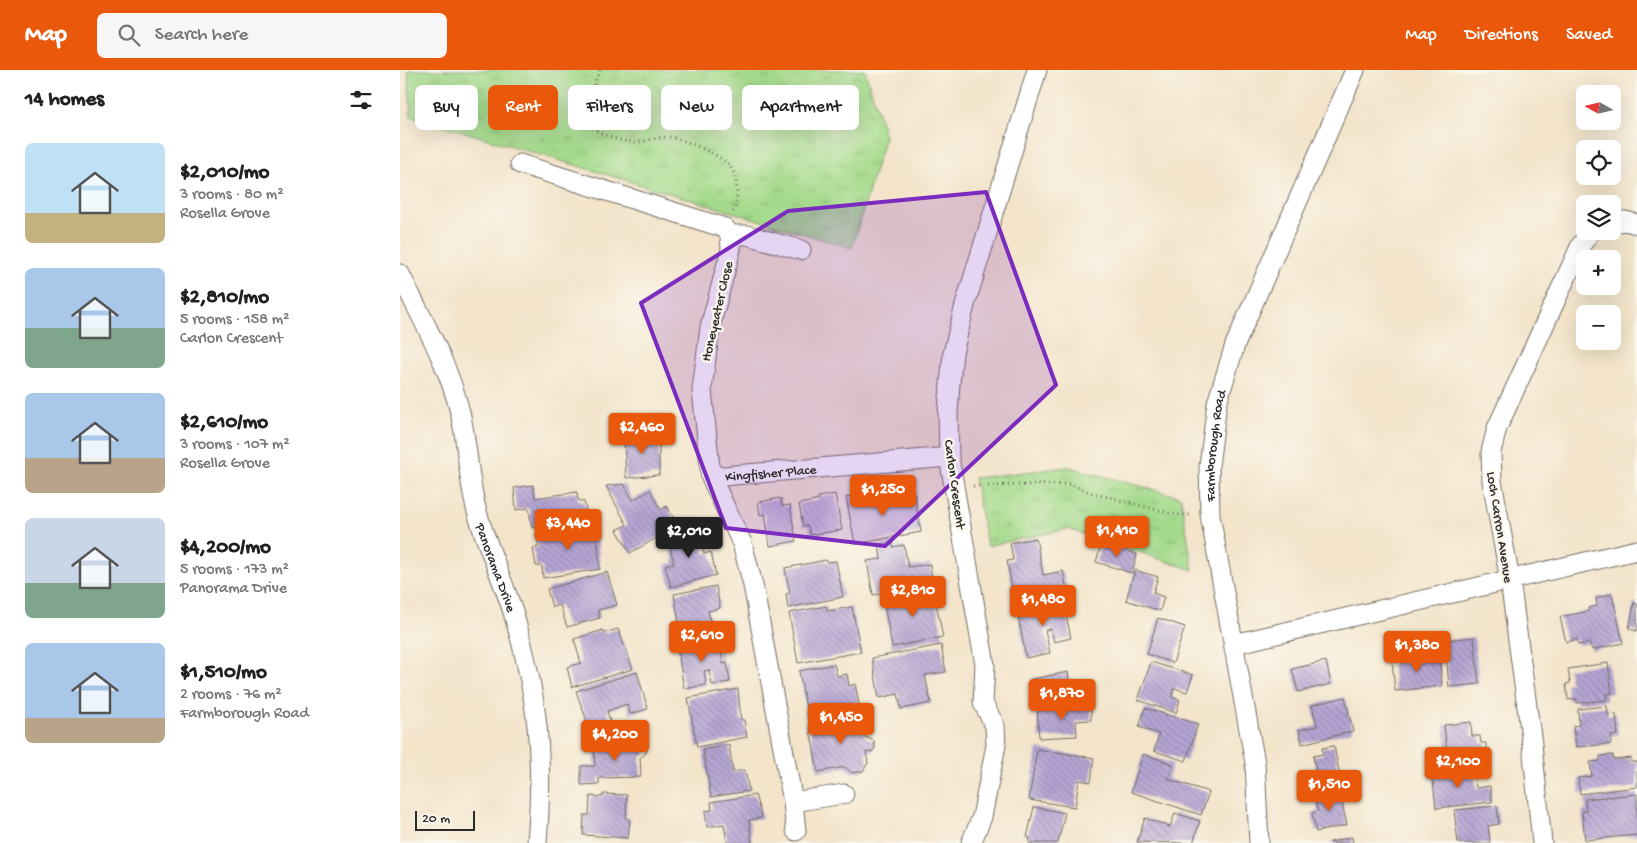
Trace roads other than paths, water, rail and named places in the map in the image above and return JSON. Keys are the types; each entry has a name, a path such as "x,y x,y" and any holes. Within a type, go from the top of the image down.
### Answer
{"street":[{"name":"Carlon Crescent","path":"971,843 982,817 996,745 995,726 984,703 985,665 949,457 948,414 953,353 965,305 1037,70"},
{"name":"Farmborough Road","path":"1260,843 1255,763 1210,515 1209,466 1222,382 1235,345 1355,70"},
{"path":"520,164 727,232 747,235 801,250"},
{"path":"1621,222 1637,224"},
{"name":"Honeyeater Close","path":"727,232 731,249 714,311 704,364 703,414 711,477 742,543 750,577 793,802 796,831"},
{"name":"Loch Carron Avenue","path":"1542,843 1532,744 1510,580 1492,481 1491,452 1497,428 1585,240"},
{"name":"Panorama Drive","path":"400,274 407,295 450,378 460,413 475,504 483,532 512,610 530,672 537,713 541,757 537,843"},
{"name":"Kingfisher Place","path":"711,477 949,457"},
{"path":"1234,644 1637,550"},
{"path":"793,802 844,794"}]}
